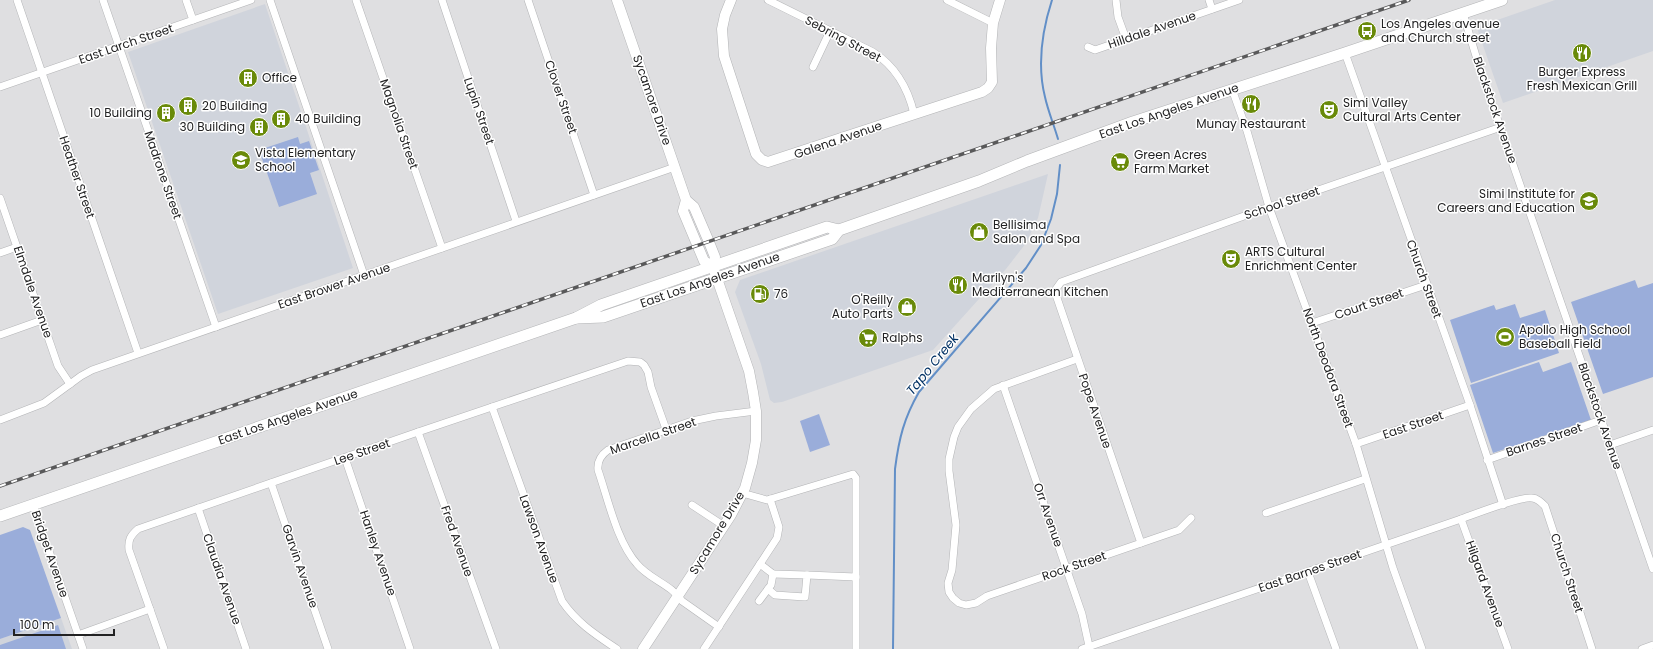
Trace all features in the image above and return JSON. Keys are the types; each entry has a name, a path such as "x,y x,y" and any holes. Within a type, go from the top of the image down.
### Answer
{"main road":[{"name":"Sycamore Drive","path":"617,0 686,200 694,207 715,257 713,266 748,371 756,411 756,440 754,453 751,469 742,493 724,526 643,649"},
{"name":"Galena Avenue","path":"731,0 724,15 722,29 724,56 756,154 762,160 768,162 778,160 982,92 988,88 992,82 991,48 993,23 1000,0"},
{"name":"East Los Angeles Avenue","path":"0,516 576,318 601,305 713,266 827,227 838,230 979,180 1082,140 1502,0"},
{"name":"East Los Angeles Avenue","path":"576,318 602,317 832,239 838,230"}],"street":[{"name":"Heather Street","path":"17,0 138,353"},
{"name":"Madrone Street","path":"103,0 216,327"},
{"path":"186,0 193,20"},
{"name":"East Larch Street","path":"0,87 252,0"},
{"path":"270,0 364,275"},
{"name":"Magnolia Street","path":"356,0 442,248"},
{"name":"Lupin Street","path":"442,0 516,221"},
{"name":"Clover Street","path":"528,0 594,194"},
{"name":"Sebring Street","path":"768,0 873,52 891,65 907,91 914,114"},
{"path":"947,0 993,23"},
{"path":"1116,0 1118,17 1126,39"},
{"path":"1209,0 1212,9"},
{"name":"Hilldale Avenue","path":"1088,48 1095,50 1239,0"},
{"name":"Blackstock Avenue","path":"1463,13 1653,569"},
{"path":"813,67 830,31"},
{"name":"Church Street","path":"1345,53 1426,285 1470,405 1502,505"},
{"name":"North Deodora Street","path":"1232,89 1269,207 1356,444 1365,479 1387,544 1393,568 1422,649"},
{"name":"School Street","path":"1063,280 1501,127"},
{"name":"East Brower Avenue","path":"0,420 44,403 92,370 516,221 675,167"},
{"name":"Elmdale Avenue","path":"0,198 58,366 70,384"},
{"path":"0,253 17,247"},
{"name":"Pope Avenue","path":"1063,280 1058,286 1056,295 1141,543"},
{"name":"Court Street","path":"1312,323 1426,285"},
{"path":"0,335 42,320"},
{"path":"1003,385 1077,359"},
{"name":"Lee Street","path":"164,649 129,550 128,543 131,536 138,530 418,432 628,361 640,362 644,365 648,372 651,387 666,429"},
{"name":"Orr Avenue","path":"1003,385 1082,614 1086,648"},
{"name":"Rock Street","path":"1003,385 986,395 971,409 958,427 951,446 949,471 956,525 952,570 948,583 949,592 956,600 966,605 972,604 987,596 1179,530 1191,518"},
{"name":"East Street","path":"1356,444 1470,405"},
{"name":"Lawson Avenue","path":"492,407 562,601 571,614 582,625 617,649"},
{"name":"Marcella Street","path":"718,627 646,573 629,555 622,540 598,467 601,457 608,450 666,429 698,419 756,411"},
{"name":"Barnes Street","path":"1487,460 1601,420"},
{"path":"1610,445 1653,430"},
{"name":"Fred Avenue","path":"418,432 496,649"},
{"name":"Hanley Avenue","path":"345,458 410,649"},
{"path":"742,493 767,500 853,474 856,478 856,649"},
{"path":"1266,513 1365,479"},
{"name":"Garvin Avenue","path":"271,483 328,649"},
{"name":"East Barnes Street","path":"1086,648 1502,505 1526,498 1539,500"},
{"path":"704,649 777,538 779,527 770,499"},
{"name":"Church Street","path":"1539,500 1545,506 1592,649"},
{"name":"Bridget Avenue","path":"33,505 83,649"},
{"path":"692,505 724,526"},
{"name":"Claudia Avenue","path":"198,508 246,649"},
{"name":"Hilgard Avenue","path":"1461,519 1508,649"},
{"path":"760,564 773,574 856,577"},
{"path":"1308,572 1336,649"},
{"path":"759,601 771,585 773,574"},
{"path":"768,589 775,595 805,597 807,575"},
{"path":"78,635 150,609"},
{"path":"1642,649 1653,645"}],"shaded area":[{"path":"1555,0 1653,0 1653,51 1503,103 1478,31 1480,26"},
{"name":"Vista Elementary School","path":"265,4 353,268 218,314 128,52"},
{"path":"298,137 300,144 309,141 319,170 310,173 317,194 279,207 259,150"},
{"path":"1048,174 1038,218 1026,243 1006,269 933,350 782,402 774,403 770,400 761,364 735,292 740,280"},
{"path":"1635,280 1638,288 1653,283 1653,377 1603,394 1571,302"},
{"name":"Apollo High School Baseball Field","path":"1515,304 1520,318 1545,310 1559,353 1471,383 1450,320 1494,305 1496,310"},
{"path":"1539,362 1543,372 1571,362 1591,420 1493,453 1470,385"},
{"path":"819,414 830,445 810,452 800,421"},
{"path":"23,527 30,530 61,618 0,639 0,535"},
{"path":"61,618 72,649 0,649 0,639"},
{"path":"58,625 66,649 0,649 0,645"}],"waterway":[{"name":"Tapo Creek","path":"1052,0 1043,36 1041,73 1046,102 1058,139"},
{"name":"Tapo Creek","path":"893,649 895,469 900,438 906,420 919,392 1026,268 1041,245 1051,219 1057,194 1060,165"}],"railway":[{"path":"0,486 1409,0"}],"place":[{"name":"Los Angeles avenue and Church street","path":"1367,31"},
{"name":"Burger Express Fresh Mexican Grill","path":"1582,53"},
{"name":"Office","path":"248,78"},
{"name":"Munay Restaurant","path":"1251,104"},
{"name":"20 Building","path":"188,106"},
{"name":"Simi Valley Cultural Arts Center","path":"1329,110"},
{"name":"10 Building","path":"166,113"},
{"name":"40 Building","path":"281,119"},
{"name":"30 Building","path":"259,127"},
{"name":"Vista Elementary School","path":"241,160"},
{"name":"Green Acres Farm Market","path":"1120,162"},
{"name":"Simi Institute for Careers and Education","path":"1589,201"},
{"name":"Bellisima Salon and Spa","path":"979,232"},
{"name":"ARTS Cultural Enrichment Center","path":"1231,259"},
{"name":"Marilyn's Mediterranean Kitchen","path":"958,285"},
{"name":"76","path":"760,294"},
{"name":"O'Reilly Auto Parts","path":"907,307"},
{"name":"Apollo High School Baseball Field","path":"1505,337"},
{"name":"Ralphs","path":"868,338"}]}
